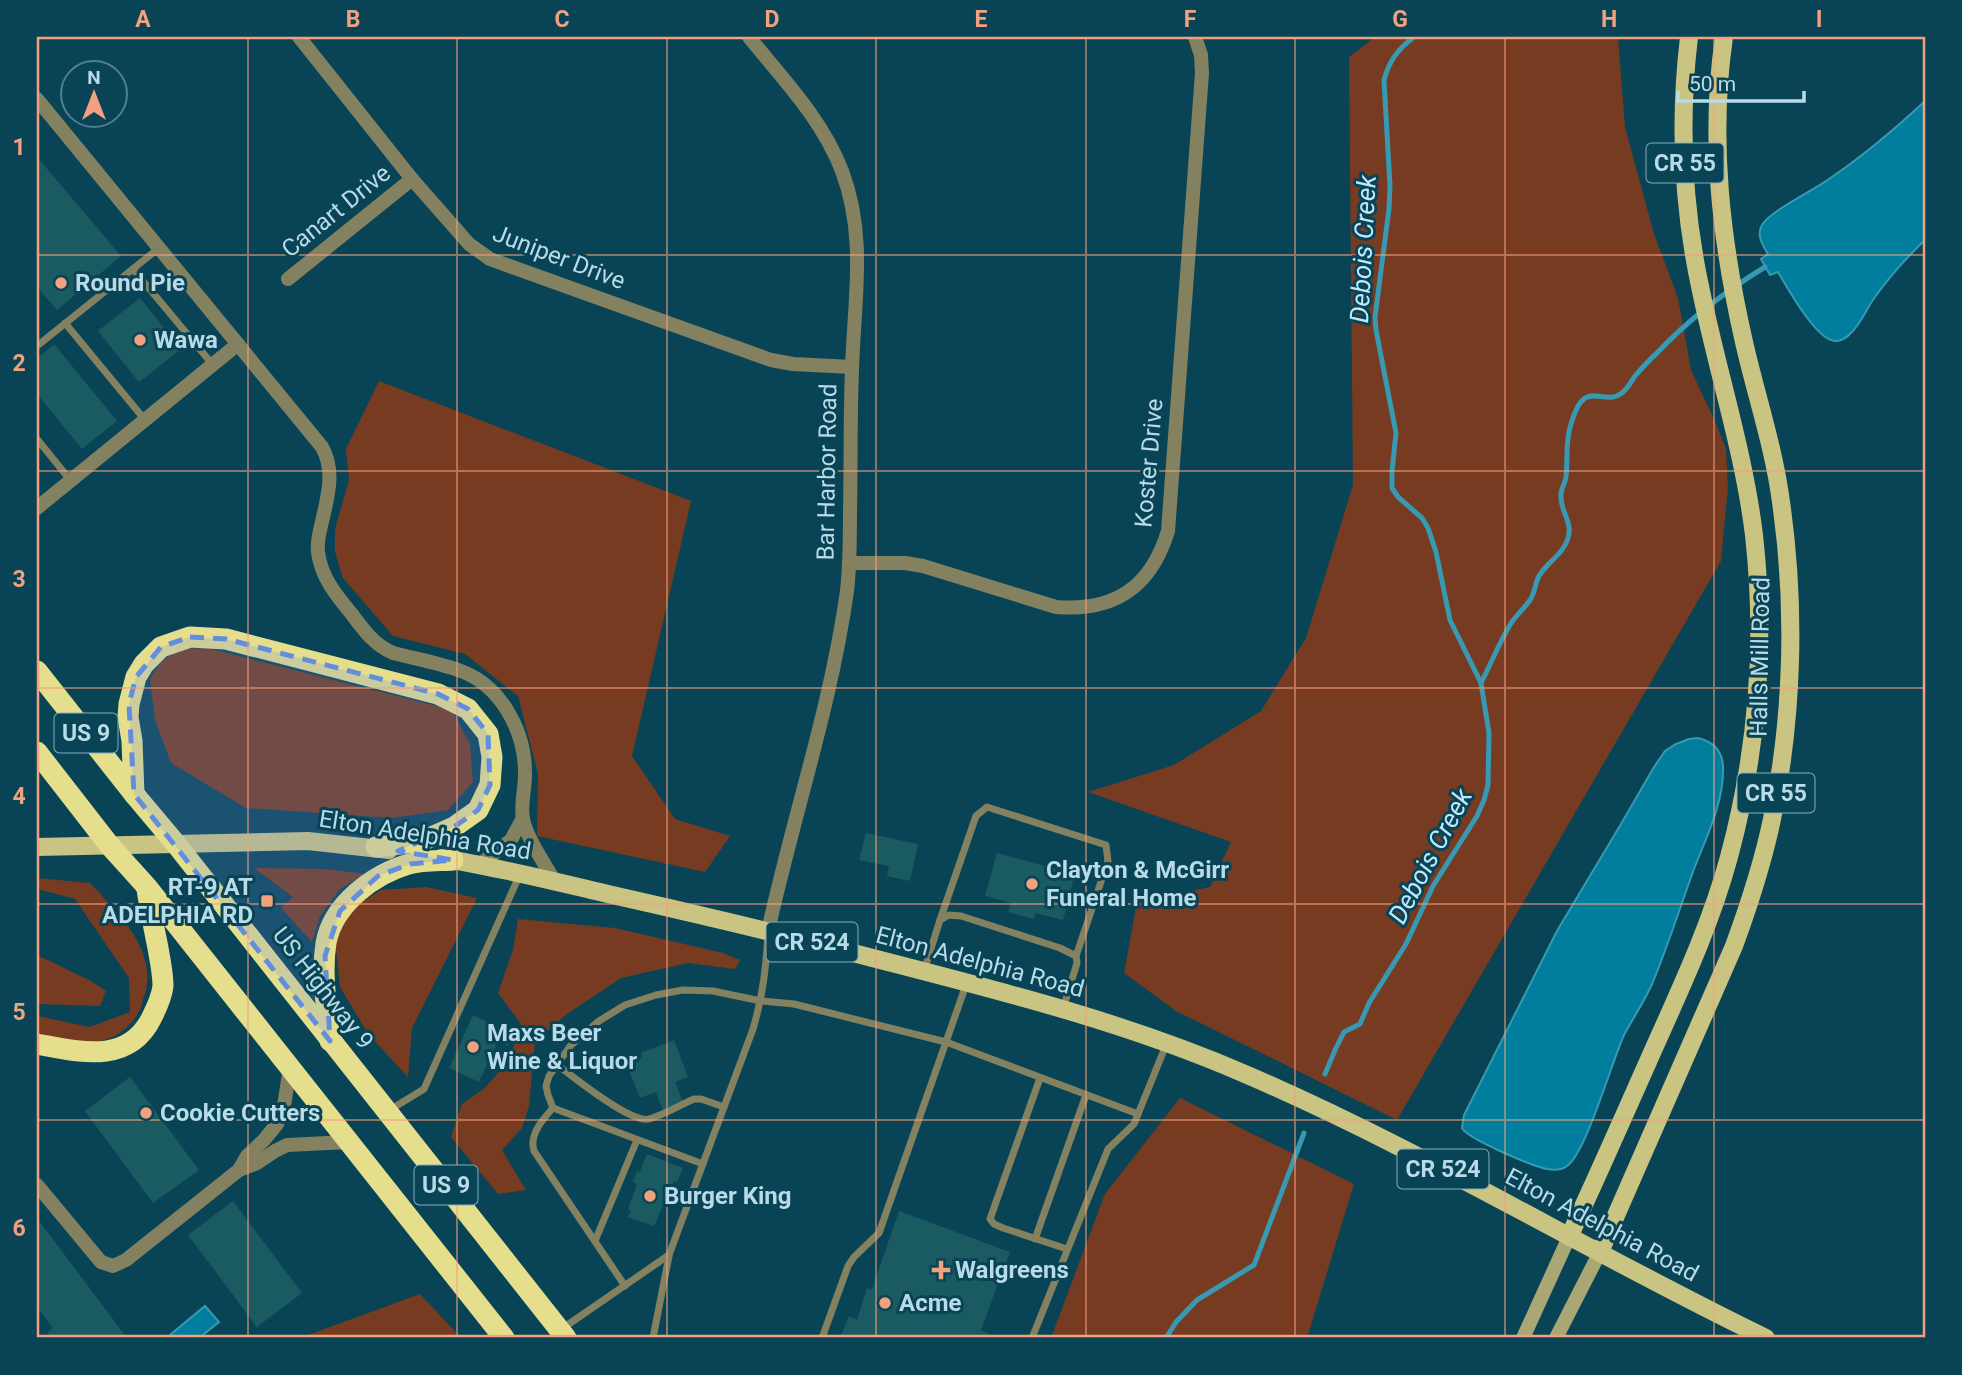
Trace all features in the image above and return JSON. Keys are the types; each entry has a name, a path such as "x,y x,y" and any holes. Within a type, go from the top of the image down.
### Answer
{"highway":[{"path":"134,794 132,741 128,717 136,677 144,664 161,647 190,637 226,639 438,694 468,709 488,734 492,757 490,785 478,810 454,827 422,841 376,848"},
{"name":"US Highway 9","path":"37,671 563,1334"},
{"name":"US 9","path":"37,752 504,1338"},
{"path":"330,1041 325,956 327,939 340,911 378,876 410,864 453,859"},
{"path":"37,1044 91,1053 114,1051 143,1032 163,989 146,887"}],"main road":[{"name":"Halls Mill Road","path":"1569,1237 1703,934 1729,857 1746,779 1755,718 1759,657 1758,574 1745,485 1693,246 1685,154 1685,88 1689,37"},
{"name":"Halls Mill Road","path":"1600,1252 1734,946 1746,912 1772,820 1789,694 1788,576 1782,503 1736,307 1721,215 1719,88 1724,37"},
{"name":"Elton Adelphia Road","path":"37,848 308,841 453,859 768,930 1063,1009 1166,1043 1315,1105 1434,1164 1766,1338"},
{"path":"1523,1338 1569,1237"},
{"path":"1556,1338 1600,1252"}],"street":[{"name":"Juniper Drive","path":"299,37 412,179 469,244 490,259 771,360 852,367"},
{"name":"Bar Harbor Road","path":"749,37 821,129 841,170 849,193 857,237 858,262 852,367 848,587 838,652 768,930"},
{"name":"Koster Drive","path":"849,563 905,563 923,566 1056,607 1077,609 1092,607 1120,596 1137,585 1153,566 1163,549 1168,531 1202,73 1201,55 1195,37"},
{"path":"37,99 306,426 326,454 330,478 318,551 333,592 370,638 384,649 462,671 497,696 513,722 521,744 525,769 523,818 555,882"},
{"name":"Canart Drive","path":"288,279 412,179"},
{"path":"37,508 238,344"},
{"path":"479,865 511,840 523,818"},
{"path":"239,1170 247,1156 277,1124 284,1107 290,1068"},
{"path":"37,1185 101,1262 113,1266 144,1247 239,1170 257,1163 275,1151 287,1145 349,1142"}],"lane":[{"path":"37,346 159,248"},
{"path":"133,269 214,365"},
{"path":"65,323 145,420"},
{"path":"37,439 71,481"},
{"path":"924,971 976,816 987,807 1106,845 1108,861 1076,956 1077,963 1063,1009"},
{"path":"387,1111 424,1088 520,874"},
{"path":"940,920 949,915 961,916 1060,948 1076,956"},
{"path":"653,1338 669,1255 761,1001 768,930"},
{"path":"822,1338 848,1266 879,1233 967,982"},
{"path":"553,1108 547,1086 549,1076 571,1045 599,1021 625,1005 683,990 713,991 761,1001 794,1004 946,1042 1138,1114"},
{"path":"1032,1338 1108,1149 1134,1124 1166,1043"},
{"path":"556,1064 602,1098 640,1120 649,1119 694,1099 724,1107"},
{"path":"1040,1078 990,1219 1003,1228 1067,1249"},
{"path":"1035,1239 1086,1095"},
{"path":"553,1108 703,1164"},
{"path":"553,1108 536,1131 532,1146 534,1151 625,1286"},
{"path":"595,1241 637,1140"},
{"path":"563,1334 669,1255"}],"highlighted area":[{"path":"190,637 226,639 438,694 468,709 488,734 490,785 478,810 454,827 398,851 453,860 410,864 378,876 340,911 325,956 330,1041 134,794 129,704 136,677 161,647"}],"shaded area":[{"path":"1375,37 1618,37 1625,127 1654,234 1678,298 1691,370 1726,449 1728,487 1721,561 1397,1120 1176,1011 1124,973 1137,902 1210,887 1231,842 1088,792 1174,765 1261,711 1306,638 1353,485 1349,57"},
{"path":"379,381 691,501 632,756 675,819 730,836 705,872 537,836 538,774 518,696 465,654 393,636 343,578 335,552 335,529 349,480 346,449"},
{"path":"207,648 452,710 470,744 473,782 448,810 393,818 246,808 171,763 155,720 150,679 162,661 179,649"},
{"path":"254,868 326,869 365,874 340,889 320,916 312,942 281,908 293,897"},
{"path":"37,878 90,883 120,916 137,941 147,968 146,991 135,1018 124,1030 111,1038 83,1042 37,1034 37,1016 90,1027 130,1012 129,978 75,899 37,889"},
{"path":"426,887 477,898 412,1028 408,1077 369,1035 340,987 335,941 353,908 381,890"},
{"path":"518,919 615,928 723,953 740,960 735,969 688,963 621,978 567,1014 535,1042 529,1106 522,1128 502,1150 526,1190 498,1194 451,1137 462,1104 485,1088 509,1060 521,1024 498,993 513,950"},
{"path":"37,955 106,991 100,1006 37,1004"},
{"path":"1180,1098 1354,1184 1307,1338 1051,1338 1105,1194"},
{"path":"420,1294 461,1338 300,1338"}],"water":[{"path":"1925,101 1925,240 1886,282 1850,334 1838,341 1828,339 1803,312 1778,272 1770,275 1761,259 1768,254 1761,240 1760,229 1774,213 1854,161"},
{"path":"1698,738 1713,745 1721,757 1721,794 1658,970 1624,1035 1582,1144 1567,1166 1555,1170 1528,1163 1488,1145 1462,1128 1464,1115 1557,931 1665,751 1676,744"},
{"path":"205,1306 219,1322 199,1338 172,1338 170,1335"}],"building":[{"path":"37,157 121,256 57,310 37,287"},
{"name":"Wawa","path":"140,298 181,349 139,382 98,331"},
{"path":"54,344 117,421 82,449 37,394 37,359"},
{"path":"866,833 918,844 910,881 887,876 889,866 859,860"},
{"path":"997,853 1075,874 1063,920 1036,913 1034,919 1008,912 1011,903 985,896"},
{"path":"473,1015 514,1034 508,1046 498,1041 479,1082 449,1068"},
{"path":"674,1040 688,1077 675,1082 683,1102 663,1110 656,1092 640,1098 626,1063 642,1057 641,1053"},
{"path":"130,1077 199,1170 153,1203 85,1111"},
{"name":"Burger King","path":"647,1154 683,1168 677,1183 674,1181 654,1226 628,1217 631,1210 628,1209 637,1184 633,1182"},
{"path":"233,1201 302,1293 257,1327 188,1235"},
{"name":"Walgreens","path":"899,1211 1010,1252 981,1330 996,1338 840,1338 849,1316 857,1320 867,1288 872,1289"},
{"path":"37,1218 127,1338 51,1338 47,1333 53,1328 37,1307"}],"waterway":[{"name":"Debois Creek","path":"1325,1074 1344,1032 1360,1024 1369,1003 1406,944 1433,886 1477,816 1488,785 1489,733 1481,683 1450,620 1436,552 1428,528 1422,518 1398,497 1392,488 1396,433 1376,330 1375,317 1390,186 1384,80 1395,56 1414,37"},
{"path":"1481,683 1510,625 1532,597 1539,576 1566,544 1569,527 1561,494 1566,477 1569,431 1576,409 1588,397 1615,397 1622,393 1681,329 1722,296 1765,267"},
{"name":"Debois Creek","path":"1166,1338 1176,1322 1197,1300 1254,1265 1304,1133"}],"place":[{"name":"Round Pie","path":"61,283"},
{"name":"Wawa","path":"140,340"},
{"name":"Clayton & McGirr Funeral Home","path":"1032,884"},
{"name":"RT-9 AT ADELPHIA RD","path":"267,901"},
{"name":"Maxs Beer Wine & Liquor","path":"473,1047"},
{"name":"Cookie Cutters","path":"146,1113"},
{"name":"Burger King","path":"650,1196"},
{"name":"Walgreens","path":"941,1270"},
{"name":"Acme","path":"885,1303"}]}
